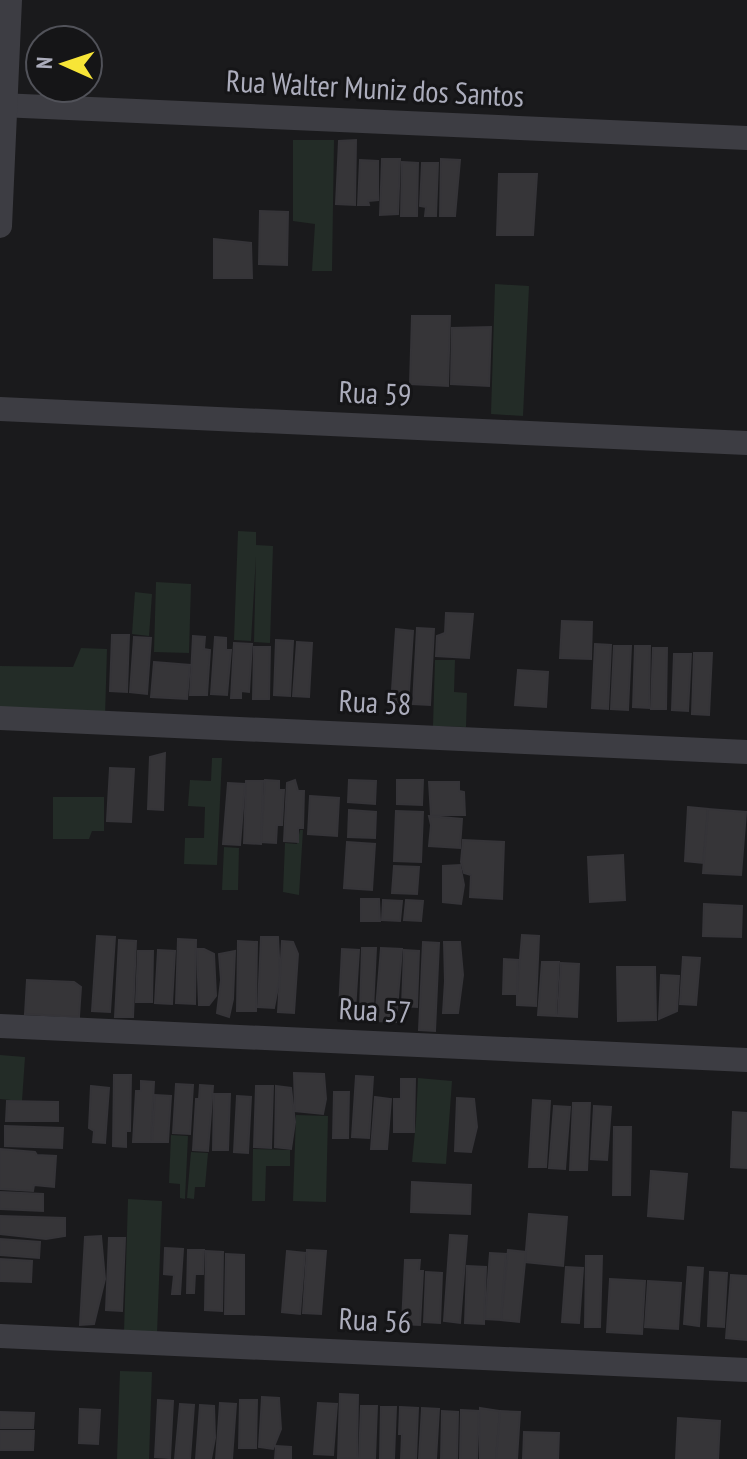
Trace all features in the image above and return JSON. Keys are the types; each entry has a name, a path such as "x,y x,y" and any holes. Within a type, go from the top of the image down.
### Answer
{"street":[{"path":"0,226 10,0"},
{"name":"Rua Walter Muniz dos Santos","path":"3,105 747,138"},
{"name":"Rua 59","path":"0,409 747,443"},
{"name":"Rua 58","path":"0,718 747,752"},
{"name":"Rua 57","path":"0,1026 747,1060"},
{"name":"Rua 56","path":"0,1336 747,1370"}],"shaded area":[{"path":"293,140 334,140 332,271 312,271 315,224 293,221"},
{"path":"495,284 529,286 523,416 491,414"},
{"path":"238,531 256,532 256,545 273,546 270,643 254,642 256,556 251,641 234,640"},
{"path":"156,582 191,584 189,653 154,652"},
{"path":"135,592 152,594 149,636 132,634"},
{"path":"81,648 107,649 105,717 0,711 0,666 73,667"},
{"path":"435,660 455,660 454,692 467,693 466,727 433,726"},
{"path":"212,758 222,758 217,865 184,864 185,838 204,838 205,807 188,806 190,780 211,781"},
{"path":"53,797 104,797 104,831 92,831 89,839 53,839"},
{"path":"300,830 303,830 299,895 283,892 285,843 297,844"},
{"path":"224,847 239,848 238,890 222,890"},
{"path":"0,1055 25,1057 22,1101 0,1099"},
{"path":"418,1078 452,1081 446,1164 412,1162"},
{"path":"296,1115 328,1116 326,1202 293,1201"},
{"path":"171,1135 188,1136 185,1199 180,1198 180,1184 169,1183"},
{"path":"253,1149 290,1150 290,1166 266,1166 265,1201 252,1201"},
{"path":"191,1152 208,1153 205,1187 195,1187 194,1199 187,1198"},
{"path":"128,1199 162,1201 157,1334 124,1332"},
{"path":"120,1371 152,1372 149,1459 117,1459"}],"building":[{"path":"356,140 355,205 336,204 339,141"},
{"path":"382,159 400,159 398,214 380,215"},
{"path":"441,159 460,160 455,216 440,216"},
{"path":"360,160 378,161 378,200 368,201 369,205 358,205"},
{"path":"402,162 418,163 417,216 401,216"},
{"path":"422,163 438,163 436,216 425,216 426,207 420,206"},
{"path":"499,174 537,174 533,235 497,235"},
{"path":"260,211 288,212 287,265 259,264"},
{"path":"214,239 251,243 252,278 214,278"},
{"path":"412,316 450,316 448,386 410,384"},
{"path":"491,327 489,386 451,384 452,328"},
{"path":"446,613 473,614 469,658 436,656 437,636 445,633"},
{"path":"562,621 592,622 591,659 560,658"},
{"path":"417,628 434,629 430,705 413,704"},
{"path":"396,629 413,631 408,706 391,705"},
{"path":"112,635 129,635 127,692 110,691"},
{"path":"193,636 205,637 204,649 210,650 207,695 190,695"},
{"path":"134,637 151,638 147,694 130,692"},
{"path":"215,637 226,638 226,650 231,650 227,695 211,694"},
{"path":"276,640 293,641 290,696 274,695"},
{"path":"297,642 312,643 309,697 293,696"},
{"path":"234,643 252,644 249,692 241,691 241,698 231,698"},
{"path":"595,644 611,645 608,709 592,708"},
{"path":"614,646 631,646 628,710 611,709"},
{"path":"635,646 650,646 649,708 633,707"},
{"path":"254,647 270,647 269,699 253,699"},
{"path":"653,648 667,648 666,709 651,709"},
{"path":"694,653 712,653 709,715 692,714"},
{"path":"674,654 691,654 688,711 672,710"},
{"path":"154,662 190,665 187,699 151,697"},
{"path":"518,670 548,672 546,707 515,705"},
{"path":"165,753 163,810 148,809 150,757"},
{"path":"110,768 134,769 131,822 107,821"},
{"path":"265,780 279,781 279,790 284,790 282,825 277,825 276,843 261,842"},
{"path":"295,780 298,791 304,791 303,828 298,828 298,842 284,841 287,783"},
{"path":"349,780 376,781 375,804 348,802"},
{"path":"397,780 423,780 422,805 397,804"},
{"path":"246,781 263,781 261,844 244,843"},
{"path":"429,782 459,782 459,791 464,792 465,815 431,815"},
{"path":"228,783 245,784 240,845 223,844"},
{"path":"310,796 339,798 337,836 308,834"},
{"path":"688,807 708,809 703,863 685,861"},
{"path":"708,809 746,812 741,875 703,873"},
{"path":"349,810 376,812 375,838 348,837"},
{"path":"396,811 423,812 421,862 394,861"},
{"path":"429,816 462,819 460,848 429,846"},
{"path":"463,840 504,842 502,899 470,897 471,875 464,873 461,862"},
{"path":"347,842 375,844 372,890 344,888"},
{"path":"623,855 625,900 590,902 588,857"},
{"path":"460,865 464,885 461,904 443,902 443,866"},
{"path":"394,866 419,867 417,894 392,893"},
{"path":"361,899 379,899 380,921 361,921"},
{"path":"383,900 402,901 400,921 382,920"},
{"path":"406,900 423,901 421,921 404,920"},
{"path":"704,904 742,906 741,937 703,936"},
{"path":"522,935 539,936 536,1006 517,1005"},
{"path":"97,936 115,937 110,1012 92,1011"},
{"path":"261,937 278,937 280,977 274,1008 258,1007"},
{"path":"178,939 196,940 195,1004 176,1003"},
{"path":"119,940 136,941 133,1017 115,1017"},
{"path":"238,941 257,942 256,1011 237,1011"},
{"path":"282,941 293,942 298,954 294,1013 278,1012"},
{"path":"423,942 439,943 435,1031 419,1030"},
{"path":"444,942 460,942 463,975 458,1013 443,1013"},
{"path":"362,948 376,948 373,1011 360,1010"},
{"path":"381,948 402,949 396,1022 375,1021"},
{"path":"197,949 214,954 216,996 209,1005 199,1005"},
{"path":"342,949 359,950 355,1011 339,1010"},
{"path":"158,950 175,951 172,1004 155,1003"},
{"path":"404,950 419,951 417,1007 402,1006"},
{"path":"138,951 153,951 152,1002 136,1002"},
{"path":"235,951 229,1017 217,1013 221,980 219,954"},
{"path":"683,957 700,958 696,1005 680,1004"},
{"path":"504,959 518,960 517,994 503,994"},
{"path":"542,962 559,962 556,1016 538,1015"},
{"path":"561,963 579,964 577,1017 558,1016"},
{"path":"617,967 655,967 656,1020 618,1021"},
{"path":"661,975 679,976 677,1011 659,1019"},
{"path":"27,980 74,982 81,987 79,1017 25,1014"},
{"path":"294,1073 324,1074 326,1099 323,1114 295,1111"},
{"path":"114,1075 131,1075 130,1131 126,1131 126,1147 113,1146"},
{"path":"356,1076 373,1077 369,1138 352,1137"},
{"path":"401,1079 415,1079 414,1132 394,1132 394,1099 401,1099"},
{"path":"141,1081 154,1082 151,1142 133,1142 136,1091 141,1091"},
{"path":"176,1084 193,1085 190,1134 173,1133"},
{"path":"200,1085 213,1086 208,1151 193,1150 196,1099 199,1099"},
{"path":"91,1086 109,1088 105,1143 93,1142 94,1131 89,1128"},
{"path":"256,1086 273,1086 271,1148 254,1147"},
{"path":"276,1086 291,1088 295,1122 291,1149 275,1147"},
{"path":"334,1092 349,1092 348,1138 333,1138"},
{"path":"214,1094 230,1094 228,1150 213,1150"},
{"path":"155,1095 171,1096 168,1142 152,1142"},
{"path":"237,1096 251,1097 248,1153 234,1152"},
{"path":"375,1097 391,1099 387,1149 371,1149"},
{"path":"457,1098 474,1099 477,1127 471,1152 455,1151"},
{"path":"533,1100 550,1101 546,1167 529,1167"},
{"path":"7,1101 58,1102 58,1121 6,1121"},
{"path":"573,1103 590,1103 587,1170 570,1170"},
{"path":"554,1106 570,1107 565,1169 549,1168"},
{"path":"594,1106 611,1107 607,1160 591,1159"},
{"path":"733,1112 747,1113 747,1168 731,1167"},
{"path":"5,1126 63,1128 62,1148 5,1146"},
{"path":"614,1127 631,1127 630,1195 613,1195"},
{"path":"0,1149 56,1156 54,1187 34,1185 33,1191 0,1189"},
{"path":"651,1171 687,1174 683,1219 648,1216"},
{"path":"412,1182 471,1185 470,1214 411,1212"},
{"path":"0,1192 43,1194 43,1211 0,1209"},
{"path":"529,1214 567,1217 563,1266 525,1262"},
{"path":"0,1216 65,1218 65,1236 46,1239 0,1234"},
{"path":"450,1235 467,1236 460,1323 444,1321"},
{"path":"101,1236 105,1279 94,1324 80,1325 85,1237"},
{"path":"109,1238 125,1238 122,1311 106,1310"},
{"path":"0,1239 40,1242 39,1258 0,1255"},
{"path":"165,1248 183,1249 180,1294 172,1294 174,1275 164,1274"},
{"path":"188,1250 204,1250 203,1274 195,1274 194,1293 187,1293"},
{"path":"307,1250 326,1251 321,1314 303,1313"},
{"path":"508,1250 526,1252 519,1322 501,1320"},
{"path":"206,1251 223,1252 222,1311 205,1310"},
{"path":"287,1251 305,1253 300,1314 282,1312"},
{"path":"490,1253 506,1254 501,1320 485,1319"},
{"path":"226,1254 244,1255 244,1314 225,1314"},
{"path":"586,1256 602,1256 600,1327 585,1327"},
{"path":"0,1259 32,1261 31,1282 0,1281"},
{"path":"405,1260 420,1260 419,1271 423,1271 420,1325 402,1324"},
{"path":"467,1266 486,1267 484,1324 465,1323"},
{"path":"566,1267 583,1268 579,1323 562,1322"},
{"path":"688,1267 703,1268 699,1326 684,1324"},
{"path":"426,1272 442,1273 440,1323 424,1322"},
{"path":"710,1272 727,1273 724,1327 708,1326"},
{"path":"731,1275 747,1276 747,1340 726,1338"},
{"path":"610,1279 645,1281 642,1334 607,1332"},
{"path":"648,1281 681,1283 678,1329 645,1327"},
{"path":"340,1394 358,1395 357,1459 338,1458"},
{"path":"262,1397 279,1398 281,1429 273,1449 259,1447"},
{"path":"158,1400 173,1401 170,1458 155,1457"},
{"path":"240,1400 257,1400 256,1448 239,1448"},
{"path":"220,1403 236,1404 232,1459 216,1459"},
{"path":"318,1403 337,1404 333,1455 314,1454"},
{"path":"180,1404 194,1405 190,1459 175,1459"},
{"path":"200,1405 214,1406 215,1438 211,1459 196,1459"},
{"path":"361,1406 377,1406 375,1459 359,1459"},
{"path":"381,1407 396,1407 394,1459 380,1459"},
{"path":"400,1407 418,1408 416,1459 401,1459"},
{"path":"422,1408 439,1409 436,1459 419,1459"},
{"path":"480,1408 500,1411 496,1459 480,1459"},
{"path":"80,1409 100,1410 98,1444 79,1443"},
{"path":"461,1410 479,1411 477,1459 460,1459"},
{"path":"442,1411 458,1412 457,1459 441,1459"},
{"path":"500,1411 520,1412 517,1459 496,1459"},
{"path":"0,1412 34,1413 33,1428 0,1428"},
{"path":"678,1418 720,1421 718,1459 676,1459"},
{"path":"0,1431 34,1431 33,1450 0,1450"},
{"path":"524,1432 559,1433 558,1459 523,1459"},
{"path":"276,1446 291,1447 291,1459 275,1459"}]}
